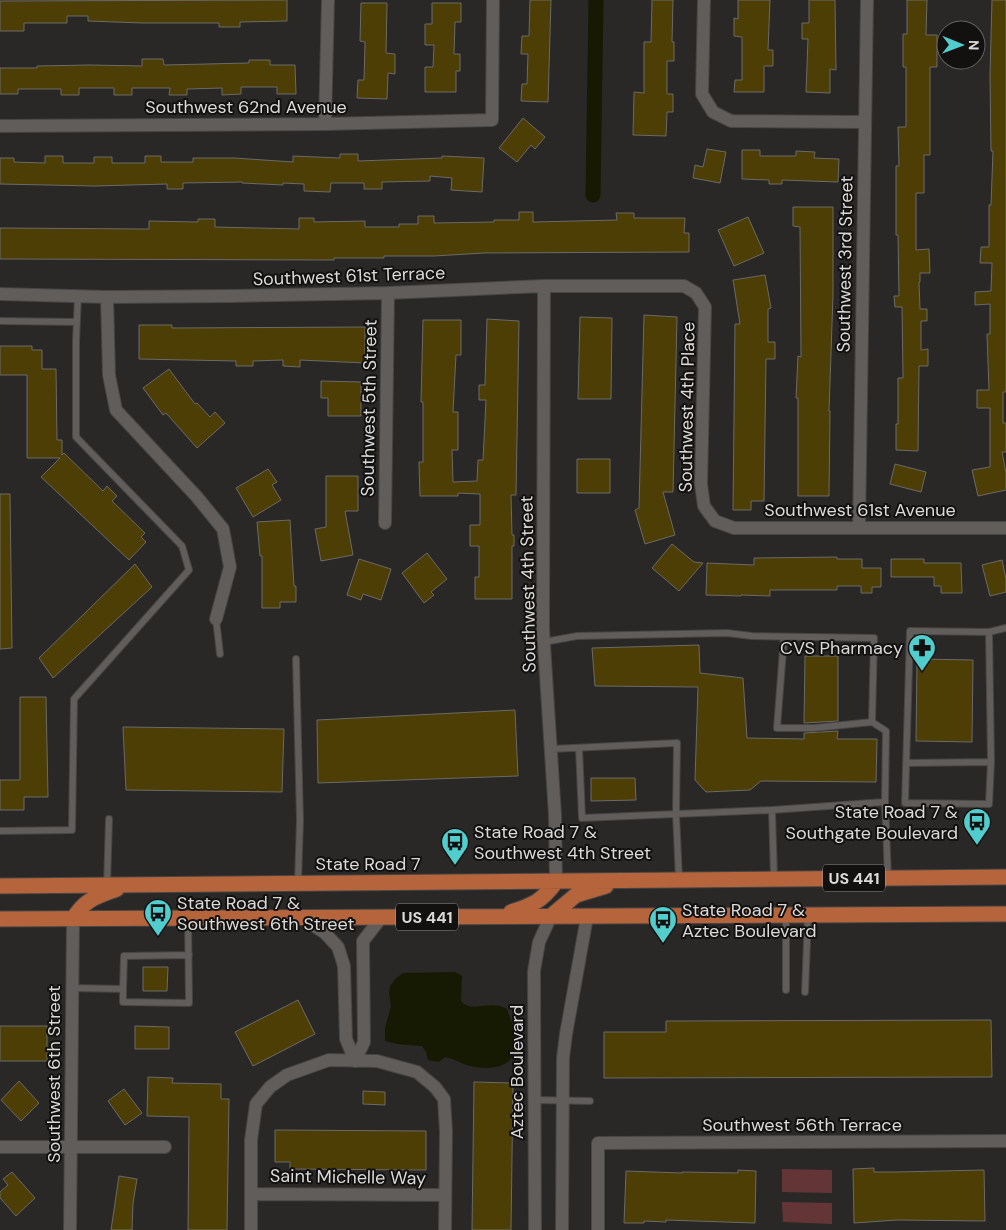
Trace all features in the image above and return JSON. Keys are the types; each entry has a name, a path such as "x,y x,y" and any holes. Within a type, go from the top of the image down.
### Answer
{"main road":[{"name":"State Road 7","path":"0,886 679,881 1006,876"},
{"path":"551,916 576,895 624,881"},
{"path":"498,917 530,906 546,896 556,882"},
{"path":"73,919 80,907 90,899 131,885"},
{"name":"US 441","path":"0,919 1006,914"}],"street":[{"path":"325,124 328,0"},
{"name":"Southwest 62nd Avenue","path":"0,126 325,124 492,120 494,0"},
{"path":"704,0 702,94 713,112 731,121 864,122"},
{"name":"Southwest 3rd Street","path":"859,528 867,0"},
{"name":"Southwest 61st Terrace","path":"0,294 107,297 388,293 544,286 684,286 696,293"},
{"name":"Southwest 4th Street","path":"544,286 544,642 555,815 556,882"},
{"name":"Southwest 5th Street","path":"385,523 388,293"},
{"name":"Southwest 4th Place","path":"696,293 705,307 701,484 704,506 715,521"},
{"path":"107,297 109,376 116,410 197,497 223,529 230,567 216,619"},
{"name":"Southwest 61st Avenue","path":"715,521 734,528 1006,528"},
{"name":"Aztec Boulevard","path":"535,1230 534,971 539,942 551,916"},
{"path":"562,1230 563,1058 587,917"},
{"path":"302,918 325,933 338,947 344,966 346,1039 355,1060"},
{"path":"355,1060 364,1042 362,941 381,918"},
{"name":"Southwest 6th Street","path":"70,1230 73,919"},
{"path":"251,1230 252,1140 256,1104 270,1087 287,1075 329,1060 377,1061 417,1072 436,1087 444,1099 446,1131 445,1230"},
{"name":"Southwest 56th Terrace","path":"598,1230 598,1143 1006,1141"},
{"path":"0,1147 165,1147"},
{"name":"Saint Michelle Way","path":"251,1194 445,1195"}],"lane":[{"path":"0,830 72,830 74,699 189,570 182,546 76,437 78,296"},
{"path":"0,320 77,322"},
{"path":"216,619 220,654"},
{"path":"989,632 991,762 989,804 905,804 910,631 989,632 1006,628"},
{"path":"544,642 577,636 727,633 752,636 874,638 872,722"},
{"path":"784,637 777,728 814,728 872,722 886,731 885,802 888,878"},
{"path":"296,659 300,820 298,884"},
{"path":"551,749 677,743 676,814 679,881"},
{"path":"579,748 582,818 772,810 885,802"},
{"path":"906,763 991,762"},
{"path":"772,810 774,880"},
{"path":"107,885 109,819"},
{"path":"786,916 786,990"},
{"path":"805,992 808,916"},
{"path":"188,918 189,955 189,1003 123,1002 124,956 189,955"},
{"path":"72,988 123,989"},
{"path":"345,1016 364,1016"},
{"path":"535,1100 590,1101"}],"shaded area":[{"path":"455,972 462,976 461,1001 466,1005 476,1007 494,1005 507,1009 517,1046 510,1060 505,1064 485,1068 467,1065 445,1057 439,1062 428,1060 422,1046 385,1041 385,1028 391,1006 390,986 395,979 403,973"},
{"path":"782,1169 832,1170 832,1193 782,1192"},
{"path":"782,1202 832,1203 832,1224 783,1222"}],"building":[{"path":"287,0 287,21 240,22 240,27 219,27 219,23 88,21 88,16 67,16 67,23 24,23 24,31 0,31 0,1"},
{"path":"530,0 551,0 548,102 521,101 522,84 527,84 528,54 521,54 522,36 529,36"},
{"path":"652,0 673,0 672,42 674,42 674,61 667,61 667,94 673,94 673,112 667,112 666,136 633,135 634,92 644,93 644,42 651,42"},
{"path":"738,0 770,0 768,50 773,50 773,66 764,66 764,92 734,92 735,80 742,80 742,37 734,36 734,18 738,19"},
{"path":"809,0 835,0 836,70 830,69 830,93 806,92 808,39 802,39 802,23 809,23"},
{"path":"907,0 927,0 926,35 936,35 936,67 930,67 930,155 924,155 924,193 916,193 916,250 929,249 930,273 920,273 919,282 920,309 927,309 927,321 921,321 921,350 928,349 928,366 919,366 918,451 896,450 898,378 903,378 902,307 895,307 894,296 899,296 898,235 896,235 896,166 899,166 898,127 906,127 906,67 903,67 903,34 907,34"},
{"path":"992,0 1006,0 1006,392 1003,392 1003,423 1006,423 1006,452 1002,452 1006,473 1006,490 978,496 972,470 990,467 990,408 977,408 977,390 989,390 987,334 990,334 990,304 975,305 975,292 991,291 992,263 980,263 981,247 989,247 989,205 991,205 993,151 991,151 990,75"},
{"path":"361,3 387,3 386,53 395,54 395,74 388,73 387,99 357,98 358,80 364,80 365,42 360,41"},
{"path":"432,3 461,3 461,22 455,22 454,54 460,54 460,71 456,71 456,92 425,92 425,67 433,67 434,45 425,45 425,24 432,24"},
{"path":"142,59 163,59 164,65 249,63 249,60 270,60 270,65 295,65 296,94 277,94 277,87 241,87 241,94 222,95 222,88 187,89 187,95 169,95 170,88 132,88 132,95 114,95 114,88 79,88 79,95 61,95 61,89 18,89 18,94 0,94 0,68 90,65 142,66"},
{"path":"523,118 545,137 535,149 531,145 517,162 499,148"},
{"path":"707,149 726,152 720,183 693,178 695,165 703,167"},
{"path":"742,150 760,150 760,156 796,156 796,151 815,152 814,158 839,159 838,182 782,180 782,184 769,184 769,180 742,179"},
{"path":"340,154 358,154 358,161 442,158 442,156 484,158 482,192 451,190 452,178 430,176 430,181 382,182 382,189 364,189 364,183 331,183 330,192 304,191 304,184 283,183 283,185 242,182 183,183 183,189 167,189 167,184 94,186 0,184 0,158 14,158 14,162 45,163 45,156 63,156 63,163 94,163 94,157 112,157 112,163 145,163 145,156 161,156 161,162 193,162 193,158 234,158 293,162 293,156 340,158"},
{"path":"793,207 833,207 829,496 798,496 798,398 796,398 798,356 801,357 800,227 793,226"},
{"path":"519,212 533,212 533,222 617,220 616,213 634,213 634,218 685,218 684,233 689,233 689,252 484,253 384,256 384,258 334,258 334,260 0,259 0,228 149,229 149,221 198,222 198,219 215,219 215,227 299,229 299,218 314,218 314,222 365,221 365,227 399,227 399,224 418,224 418,216 434,216 434,223 494,222 494,220 519,220"},
{"path":"748,217 764,253 734,266 718,230"},
{"path":"765,275 771,308 768,309 768,342 775,342 775,359 766,359 764,501 751,501 751,510 733,510 735,324 740,324 733,280"},
{"path":"644,315 677,317 673,492 663,492 675,535 645,544 635,510 639,508"},
{"path":"580,317 612,318 611,399 578,399"},
{"path":"487,319 519,321 516,495 511,495 512,535 514,535 514,546 512,546 512,599 475,599 475,577 479,577 479,546 470,546 470,525 480,525 480,494 458,493 458,496 420,496 419,462 423,462 423,402 421,402 423,320 461,320 461,355 456,355 453,412 458,412 458,450 452,450 453,482 477,481 478,460 483,460 486,400 479,400 479,385 485,385"},
{"path":"139,325 172,325 172,328 365,327 365,363 300,360 300,367 283,366 283,360 253,361 253,366 236,366 236,361 139,359"},
{"path":"0,346 32,346 32,350 42,350 42,369 56,369 57,440 62,440 62,455 64,453 103,491 107,486 117,496 112,501 145,533 141,537 146,542 129,560 41,477 60,458 27,458 27,375 0,375"},
{"path":"169,369 195,404 197,403 210,417 215,412 225,423 197,448 166,413 163,415 143,388"},
{"path":"321,381 361,382 361,416 328,416 328,398 321,398"},
{"path":"577,459 610,459 610,493 577,493"},
{"path":"895,464 926,472 921,492 890,484"},
{"path":"268,469 277,482 272,485 281,500 253,517 236,488"},
{"path":"326,476 358,476 358,511 345,511 353,555 321,561 315,529 326,527"},
{"path":"0,494 10,494 12,648 0,649"},
{"path":"290,520 296,602 280,602 280,608 262,608 262,556 260,556 257,522"},
{"path":"672,544 694,562 703,563 679,591 652,568"},
{"path":"427,553 447,579 431,592 434,595 424,603 402,573"},
{"path":"837,557 837,559 862,559 862,568 881,568 881,587 872,587 872,593 861,593 861,586 837,586 837,590 770,590 770,596 706,595 707,563 754,565 754,558"},
{"path":"359,559 391,569 381,600 363,594 361,600 347,595"},
{"path":"891,559 924,559 924,563 961,563 962,593 941,593 941,586 934,586 934,577 891,577"},
{"path":"1002,560 1006,579 1006,592 990,596 982,565"},
{"path":"135,564 152,587 53,678 39,658"},
{"path":"699,645 700,673 743,678 747,738 804,739 804,733 838,731 837,739 877,739 876,782 761,781 750,790 706,792 695,780 698,687 595,686 592,648"},
{"path":"805,656 838,656 838,721 804,723"},
{"name":"CVS Pharmacy","path":"917,659 973,660 972,742 916,741"},
{"path":"20,697 46,697 48,797 24,797 24,810 0,810 0,780 20,780"},
{"path":"515,710 518,776 318,783 317,720"},
{"path":"123,727 284,729 282,792 126,790"},
{"path":"591,778 635,778 636,800 591,801"},
{"path":"143,967 168,967 167,991 143,991"},
{"path":"298,1000 315,1034 253,1066 235,1032"},
{"path":"991,1020 992,1077 604,1078 604,1032 666,1032 666,1021"},
{"path":"0,1026 47,1026 47,1061 0,1061"},
{"path":"135,1026 169,1027 169,1049 135,1049"},
{"path":"148,1077 173,1078 172,1083 221,1084 221,1099 229,1099 227,1230 188,1230 189,1117 147,1116"},
{"path":"19,1081 39,1103 21,1121 1,1100"},
{"path":"474,1082 513,1083 511,1230 472,1230"},
{"path":"124,1089 142,1113 125,1125 108,1101"},
{"path":"363,1091 385,1092 385,1105 363,1104"},
{"path":"275,1130 426,1131 426,1170 290,1169 290,1162 275,1162"},
{"path":"874,1168 874,1172 984,1170 985,1221 897,1220 854,1223 853,1169"},
{"path":"738,1170 756,1171 755,1223 666,1220 666,1222 644,1221 644,1223 624,1223 626,1171 738,1173"},
{"path":"12,1172 35,1198 16,1216 0,1198 0,1192 8,1185 3,1179"},
{"path":"119,1176 137,1179 133,1203 132,1230 111,1230"}],"waterway":[{"path":"593,195 596,0"}],"place":[{"name":"CVS Pharmacy","path":"922,672"},
{"name":"State Road 7 & Southgate Boulevard","path":"977,846"},
{"name":"State Road 7 & Southwest 4th Street","path":"455,866"},
{"name":"State Road 7 & Southwest 6th Street","path":"158,937"},
{"name":"State Road 7 & Aztec Boulevard","path":"663,944"}]}
